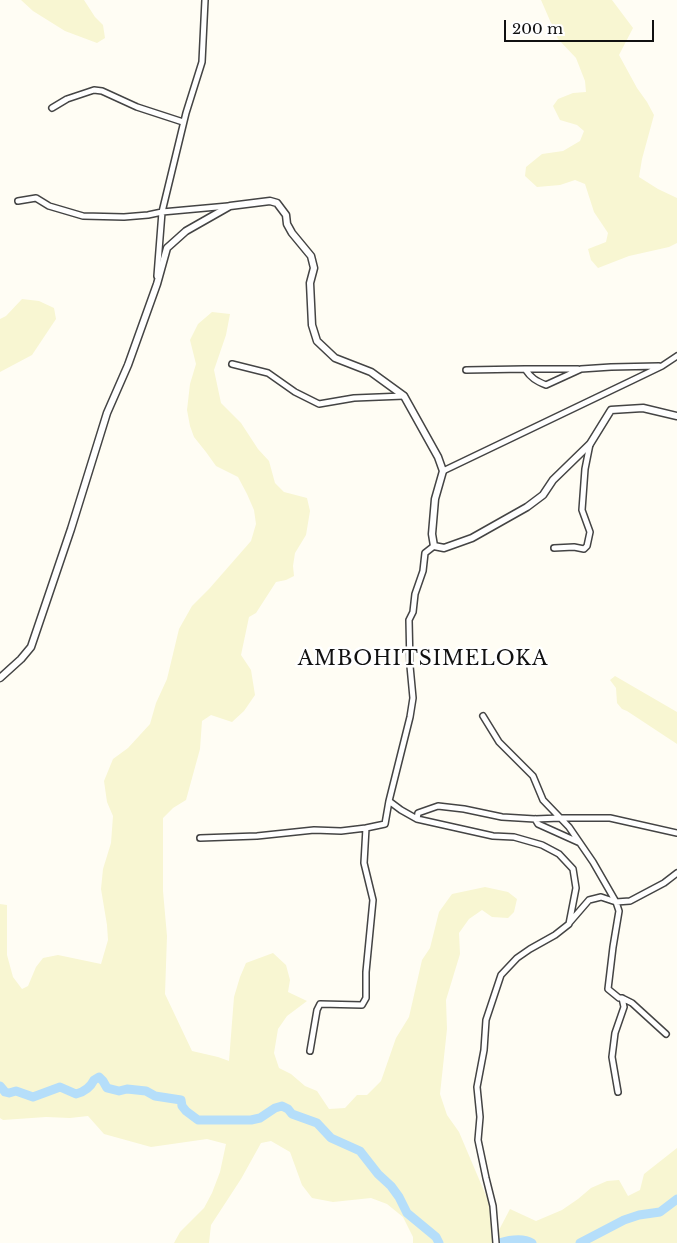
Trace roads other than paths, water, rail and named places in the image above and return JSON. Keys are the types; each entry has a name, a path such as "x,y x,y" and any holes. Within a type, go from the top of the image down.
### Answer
{"street":[{"path":"157,284 162,212 184,122 202,62 205,0"},
{"path":"52,108 67,99 94,90 102,91 137,108 184,122"},
{"path":"18,201 36,198 49,206 83,216 124,217 270,201 278,203 286,215 287,224 292,233 311,256 314,268 310,283 312,325 317,340 335,358 371,372 404,396 438,457 443,471 435,499 432,534 434,546"},
{"path":"0,678 31,647 71,529 107,413 128,366 168,248 186,231 230,206"},
{"path":"443,471 662,366 677,356"},
{"path":"232,364 268,373 295,392 319,404 354,398 404,396"},
{"path":"466,370 662,366"},
{"path":"525,369 536,382 546,385 581,369"},
{"path":"200,838 257,836 314,830 342,830 385,824 413,698 409,620 413,612 415,594 423,571 425,553 434,546 444,548 472,538 527,507 542,495 553,480 590,444 611,410 643,408 677,416"},
{"path":"554,548 574,547 584,549 587,546 590,532 582,510 585,469 590,444"},
{"path":"483,716 499,742 533,776 543,800 569,827 580,842 616,902 619,911 608,989 618,998 632,1002 666,1034"},
{"path":"389,801 418,819 493,836 514,837 542,845 559,854 573,869 576,888 569,924"},
{"path":"418,819 418,813 438,806 502,817 534,820 610,818 677,833"},
{"path":"534,820 538,824 580,842"},
{"path":"310,1051 316,1010 320,1004 362,1005 366,998 366,972 373,900 364,863 366,828"},
{"path":"496,1243 493,1206 478,1140 480,1117 476,1087 484,1050 486,1020 501,976 517,958 555,935 569,924 589,900 601,897 616,902 630,902 664,883 677,873"},
{"path":"618,1092 612,1058 615,1033 624,1007 622,998"}],"waterway":[{"path":"0,1086 5,1092 16,1091 33,1097 60,1087 76,1094 82,1092 99,1077 107,1088 119,1091 127,1089 146,1091 155,1096 181,1100 182,1106 186,1111 198,1120 251,1120 260,1118 275,1108 282,1106 292,1114 317,1123 331,1138 360,1151 378,1174 391,1186 407,1213 436,1237 439,1243"},
{"path":"580,1243 624,1220 639,1215 660,1212 677,1199"},
{"path":"499,1243 511,1240 532,1243"}],"district":[{"name":"AMBOHITSIMELOKA","path":"423,659"}]}
